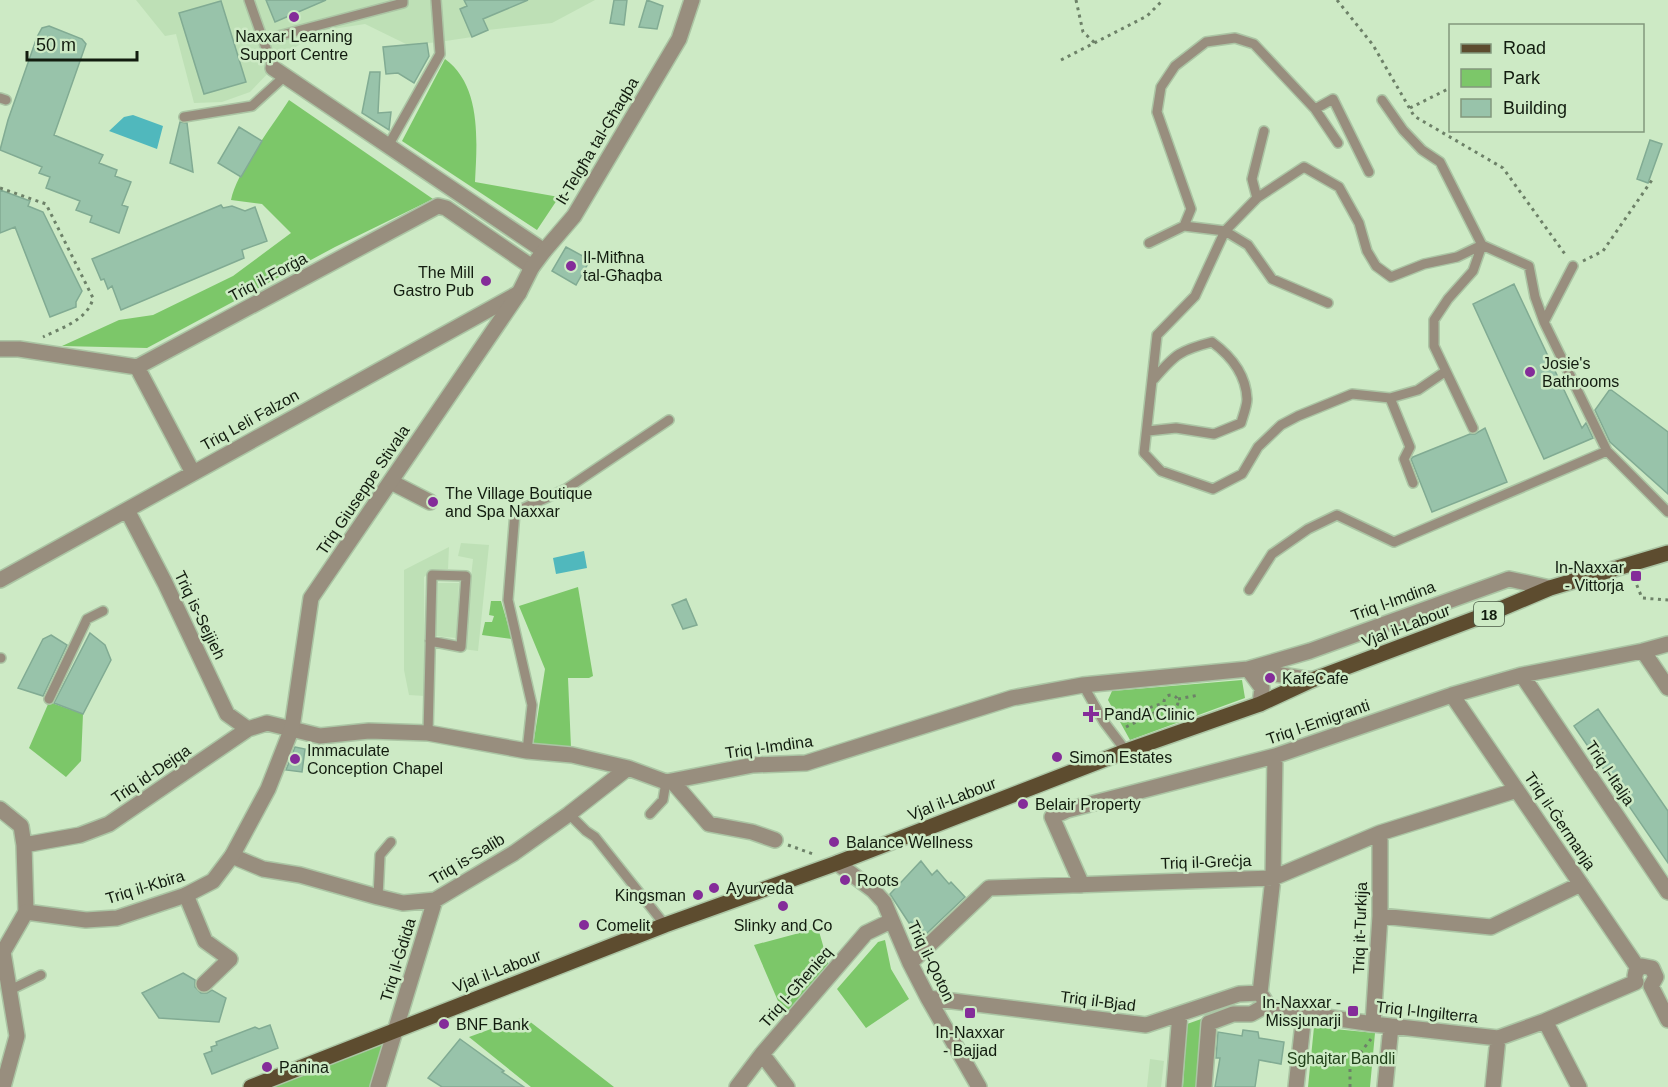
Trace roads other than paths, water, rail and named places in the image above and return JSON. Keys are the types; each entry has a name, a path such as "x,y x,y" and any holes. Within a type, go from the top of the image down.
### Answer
{"main road":[{"name":"Vjal il-Labour","path":"251,1087 665,925 837,863 1126,751 1260,704 1312,680 1550,588 1668,553"}],"street":[{"name":"It-Telgħa tal-Għaqba","path":"519,293 543,251 574,216 680,39 692,0"},
{"path":"279,72 543,251"},
{"path":"438,206 447,208 532,267"},
{"name":"Triq il-Forġa","path":"137,367 438,206"},
{"name":"Triq Leli Falzon","path":"0,580 519,293"},
{"name":"Triq Giuseppe Stivala","path":"292,728 311,598 519,293"},
{"path":"0,349 19,349 137,367 193,473"},
{"path":"391,482 430,502"},
{"name":"Triq is-Sejjieh","path":"127,510 165,583 227,714 248,729"},
{"name":"Triq l-Imdina","path":"669,781 753,765 806,763 1012,698 1083,686 1248,669 1310,651 1509,579 1550,588"},
{"name":"Triq l-Emigranti","path":"1082,885 1052,817 1067,810 1275,756 1452,695 1522,675 1668,644"},
{"path":"1643,651 1668,688"},
{"path":"1248,669 1262,688 1260,704"},
{"name":"Triq l-Imdina","path":"1248,669 1312,680"},
{"name":"Triq l-Italja","path":"1522,675 1668,892"},
{"name":"Triq il-Ġermanja","path":"1452,695 1581,884 1650,975 1668,1020"},
{"name":"Triq id-Dejqa","path":"24,845 80,835 109,824 248,729 267,723 292,728"},
{"path":"292,728 320,736 369,731 428,733 527,751 572,755 628,768 669,781 709,824 752,832 775,840"},
{"name":"Triq il-Kbira","path":"26,912 86,920 117,918 186,895 213,881 232,856 267,789 292,728"},
{"path":"1204,1087 1209,1023 1233,1014 1251,1014 1264,999 1273,878 1275,756"},
{"name":"Triq is-Salib","path":"232,856 263,869 300,875 403,903 435,900 514,853 628,768"},
{"name":"Triq il-Greċja","path":"910,963 989,888 1273,878 1380,833 1517,790"},
{"path":"0,808 21,826 24,845 26,912 3,952 17,1036 3,1087"},
{"name":"Triq it-Turkija","path":"1374,1028 1380,916 1380,833"},
{"name":"Triq il-Qoton","path":"837,863 873,890 884,902 910,963 979,1087"},
{"path":"1380,916 1491,927 1581,884"},
{"path":"186,895 205,941 230,960 204,984"},
{"name":"Triq il-Ġdida","path":"378,1087 435,900"},
{"name":"Triq l-Għenieq","path":"736,1086 866,933 891,921"},
{"name":"Triq l-Ingilterra","path":"1264,999 1280,1010 1374,1028 1391,1026 1498,1038 1545,1021 1650,975"},
{"name":"Triq il-Bjad","path":"928,998 1146,1025 1239,994 1264,999"},
{"path":"1174,1087 1180,1014"},
{"path":"1296,1087 1304,1014"},
{"path":"1545,1021 1579,1087"},
{"path":"1386,1087 1391,1026"},
{"path":"1493,1087 1498,1038"},
{"path":"762,1054 787,1087"}],"lane":[{"path":"184,117 252,106 279,72 263,40 249,0"},
{"path":"263,40 403,3 403,0"},
{"path":"388,146 440,54 436,0"},
{"path":"1184,226 1191,209 1157,112 1161,87 1175,66 1206,42 1235,38 1254,44 1315,109 1338,143"},
{"path":"1315,109 1333,99 1369,172"},
{"path":"1382,100 1403,130 1422,150 1440,162 1482,245 1529,266 1535,297 1545,322 1607,452 1668,512"},
{"path":"1257,198 1252,179 1264,131"},
{"path":"1446,371 1418,390 1390,398 1352,394 1298,416 1281,425 1258,447 1242,474 1213,489 1161,471 1144,453 1158,335 1195,296 1225,231 1257,198 1304,167 1340,187 1359,223 1367,251 1376,266 1391,277 1424,264 1457,257 1482,245"},
{"path":"438,206 448,186"},
{"path":"1149,243 1184,226 1225,231 1248,245 1272,279 1328,303"},
{"path":"1473,428 1434,346 1434,320 1448,298 1473,271 1482,245"},
{"path":"1545,322 1573,266"},
{"path":"1148,431 1176,428 1214,434 1241,423 1247,399 1240,372 1228,354 1212,342 1185,349 1153,380"},
{"path":"1390,398 1410,447 1404,459 1413,483"},
{"path":"527,751 532,705 508,600 515,512 566,489 669,420"},
{"path":"1249,590 1272,554 1308,529 1337,515 1394,542 1607,452"},
{"path":"428,733 430,641 432,575 466,576 461,647 430,641"},
{"path":"49,699 87,619 103,611"},
{"path":"1083,686 1104,722 1126,751"},
{"path":"650,814 663,800 669,781"},
{"path":"569,814 586,831 596,837 665,925"},
{"path":"378,897 380,855 391,842"},
{"path":"8,991 41,975"}],"water":[{"path":"133,115 163,126 157,149 109,131 124,117"},
{"path":"584,551 587,568 556,574 553,558"}],"place":[{"name":"Naxxar Learning Support Centre","path":"294,17"},
{"name":"Il-Mitħna tal-Għaqba","path":"571,266"},
{"name":"The Mill Gastro Pub","path":"486,281"},
{"name":"Josie's Bathrooms","path":"1530,372"},
{"name":"The Village Boutique and Spa Naxxar","path":"433,502"},
{"name":"In-Naxxar - Vittorja","path":"1636,576"},
{"name":"KafeCafe","path":"1270,678"},
{"name":"PandA Clinic","path":"1091,714"},
{"name":"Simon Estates","path":"1057,757"},
{"name":"Immaculate Conception Chapel","path":"295,759"},
{"name":"Belair Property","path":"1023,804"},
{"name":"Balance Wellness","path":"834,842"},
{"name":"Roots","path":"845,880"},
{"name":"Ayurveda","path":"714,888"},
{"name":"Kingsman","path":"698,895"},
{"name":"Slinky and Co","path":"783,906"},
{"name":"Comelit","path":"584,925"},
{"name":"In-Naxxar - Missjunarji","path":"1353,1011"},
{"name":"In-Naxxar - Bajjad","path":"970,1013"},
{"name":"BNF Bank","path":"444,1024"},
{"name":"Panina","path":"267,1067"}],"park label":[{"name":"Sghajtar Bandli","path":"1341,1058"}]}
